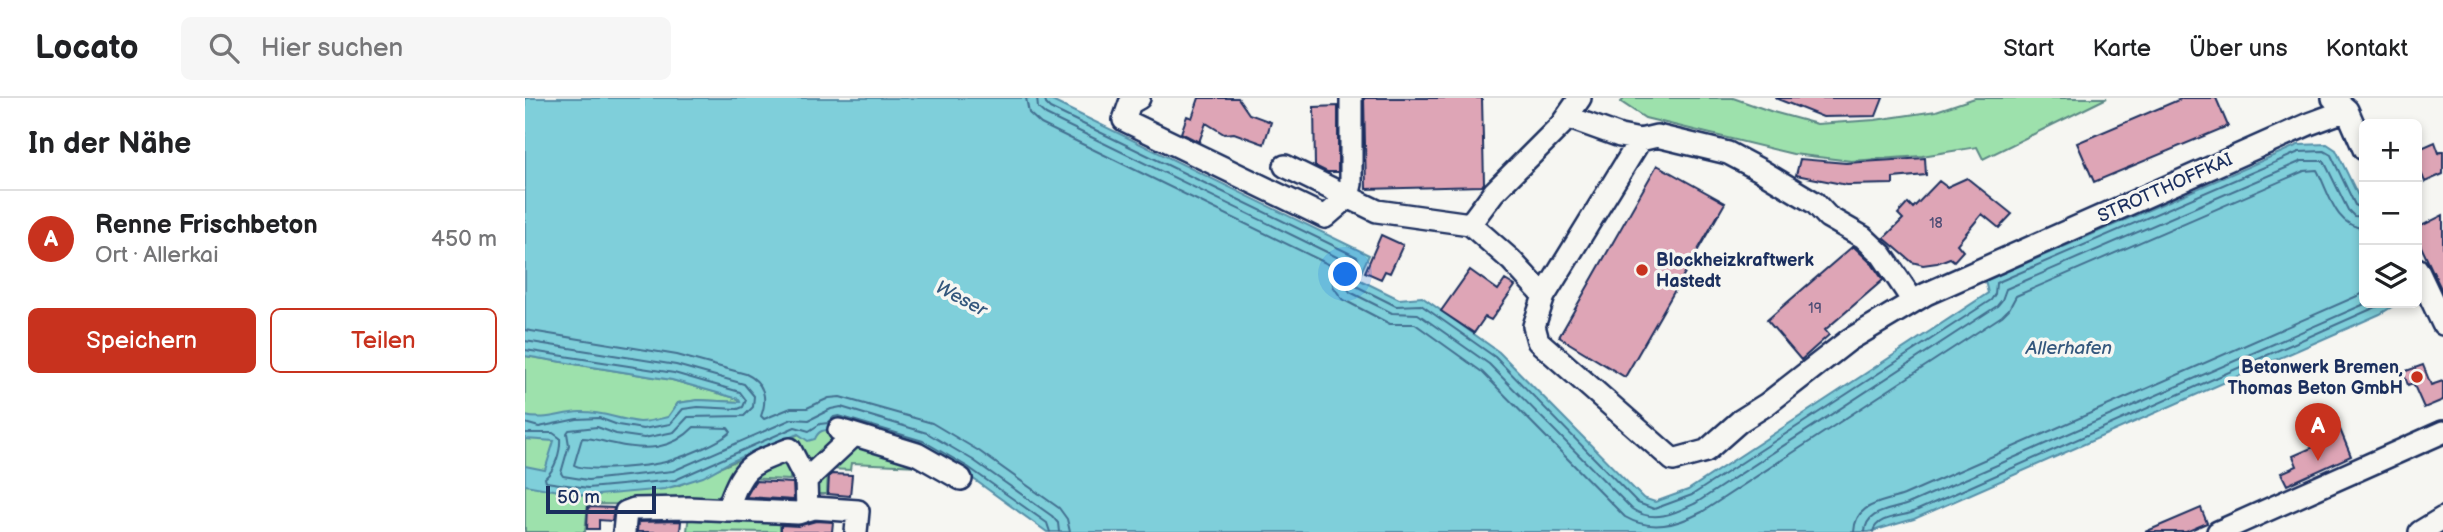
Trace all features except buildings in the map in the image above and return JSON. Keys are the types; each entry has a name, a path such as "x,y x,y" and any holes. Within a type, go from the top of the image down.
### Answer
{"street":[{"path":"1139,98 1130,103 1123,120 1325,217 1348,197 1353,172 1351,98"},
{"path":"1470,224 1494,192 1567,117 1580,98"},
{"name":"STROTTHOFFKAI","path":"1545,296 1534,326 1538,341 1674,460 1706,451 1739,421 1767,404 1849,340 1913,301 2309,124 2340,104 2359,140"},
{"path":"1567,117 1620,136 1640,139 1657,136 1728,153 1780,181 1815,203 1828,217 1863,237 1882,256 1913,301"},
{"path":"1285,166 1377,211 1470,224 1511,260 1545,296 1640,139"},
{"path":"2422,280 2443,324"},
{"path":"806,480 847,432 917,454 961,479"},
{"path":"2218,532 2443,432"},
{"path":"727,510 746,468 790,449 806,480"},
{"path":"807,510 806,480 812,465 813,452"},
{"path":"624,532 626,512 634,509 798,513 814,508 858,511 856,532"},
{"path":"2420,532 2443,518"}],"green space":[{"path":"1625,98 1733,98 1817,124 1875,120 1936,111 1975,98 2107,98 1983,159 1977,147 1922,156 1851,161 1793,154 1645,118 1621,102"},
{"path":"525,356 672,380 739,399 740,402 698,400 678,403 668,417 589,495 677,486 799,434 808,440 823,430 834,430 920,466 851,463 850,470 828,469 827,494 814,494 791,466 790,480 745,478 742,513 769,515 769,523 780,524 780,532 687,531 690,505 588,504 585,532 525,532"}],"water":[{"path":"525,98 1046,98 1369,255 1358,279 1399,299 1422,297 1499,352 1643,498 1655,502 1688,490 1988,293 1985,281 2298,145 2327,144 2336,150 2359,198 2359,308 2390,308 1914,519 1869,532 1047,532 965,473 834,430 818,433 815,439 808,441 798,434 730,462 703,477 665,489 587,496 525,485 525,466 545,470 554,441 525,439 525,416 539,418 588,412 643,422 668,417 678,403 698,400 740,402 739,399 672,380 525,356"}],"place":[{"name":"Blockheizkraftwerk Hastedt","path":"1642,270"},
{"name":"Betonwerk Bremen, Thomas Beton GmbH","path":"2417,377"},
{"name":"Renne Frischbeton","path":"2318,461"}],"water label":[{"name":"Weser","path":"961,299"},
{"name":"Allerhafen","path":"2069,348"}]}
